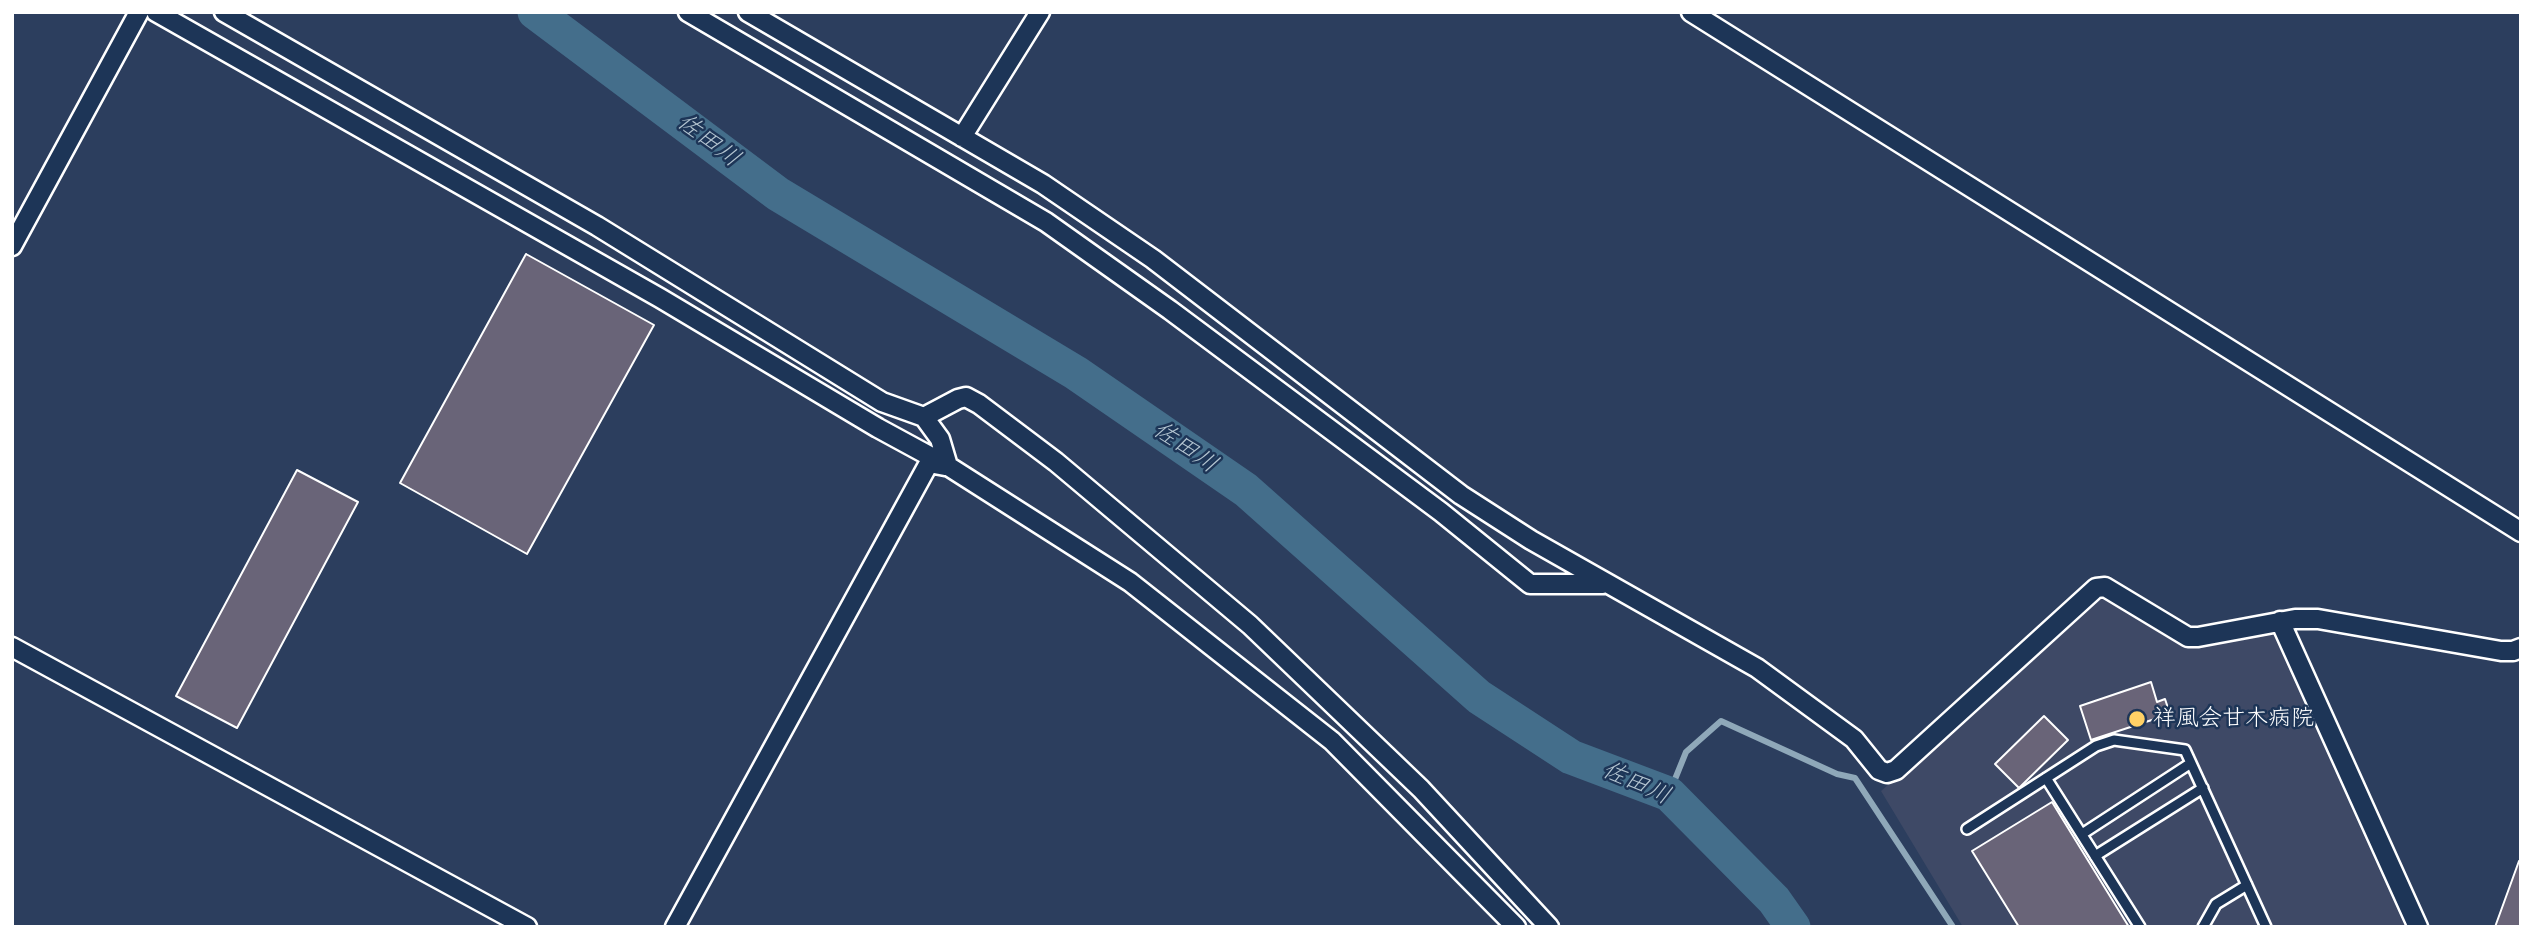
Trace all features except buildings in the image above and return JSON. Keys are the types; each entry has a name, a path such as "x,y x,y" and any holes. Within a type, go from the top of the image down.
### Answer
{"street":[{"path":"12,246 139,12"},
{"path":"156,12 648,291 878,428 948,466 1130,582 1332,741 1516,927"},
{"path":"224,12 597,226 882,402 924,418 940,439 948,466"},
{"path":"688,12 1046,222 1170,310 1441,512 1530,584 1606,584"},
{"path":"748,12 1043,184 1153,259 1461,495 1606,584 1757,668 1854,739 1879,770 1886,773 1896,769 2096,588 2105,586 2188,637 2280,621 2318,619 2501,650 2513,651 2521,648"},
{"path":"962,137 1040,12"},
{"path":"1691,12 2521,532"},
{"path":"924,418 966,397 1056,462 1250,625 1420,789 1549,927"},
{"path":"675,927 929,463 948,466"},
{"path":"2280,621 2418,927"},
{"path":"12,647 527,927"}],"lane":[{"path":"1967,830 2096,746 2114,740 2185,750 2266,927"},
{"path":"2082,834 2191,763"},
{"path":"2046,778 2140,927"},
{"path":"2095,856 2203,788"},
{"path":"2203,927 2216,904 2247,885"}],"shaded area":[{"name":"祥風会甘木病院","path":"2102,598 2192,647 2273,634 2405,927 1963,927 1881,791"}],"waterway":[{"name":"佐田川","path":"535,12 778,194 1076,373 1246,490 1479,697 1571,757 1669,794 1774,900 1793,927"},
{"path":"1669,794 1686,752 1721,721 1837,774 1855,778 1953,927"}],"place":[{"name":"祥風会甘木病院","path":"2137,719"}]}
